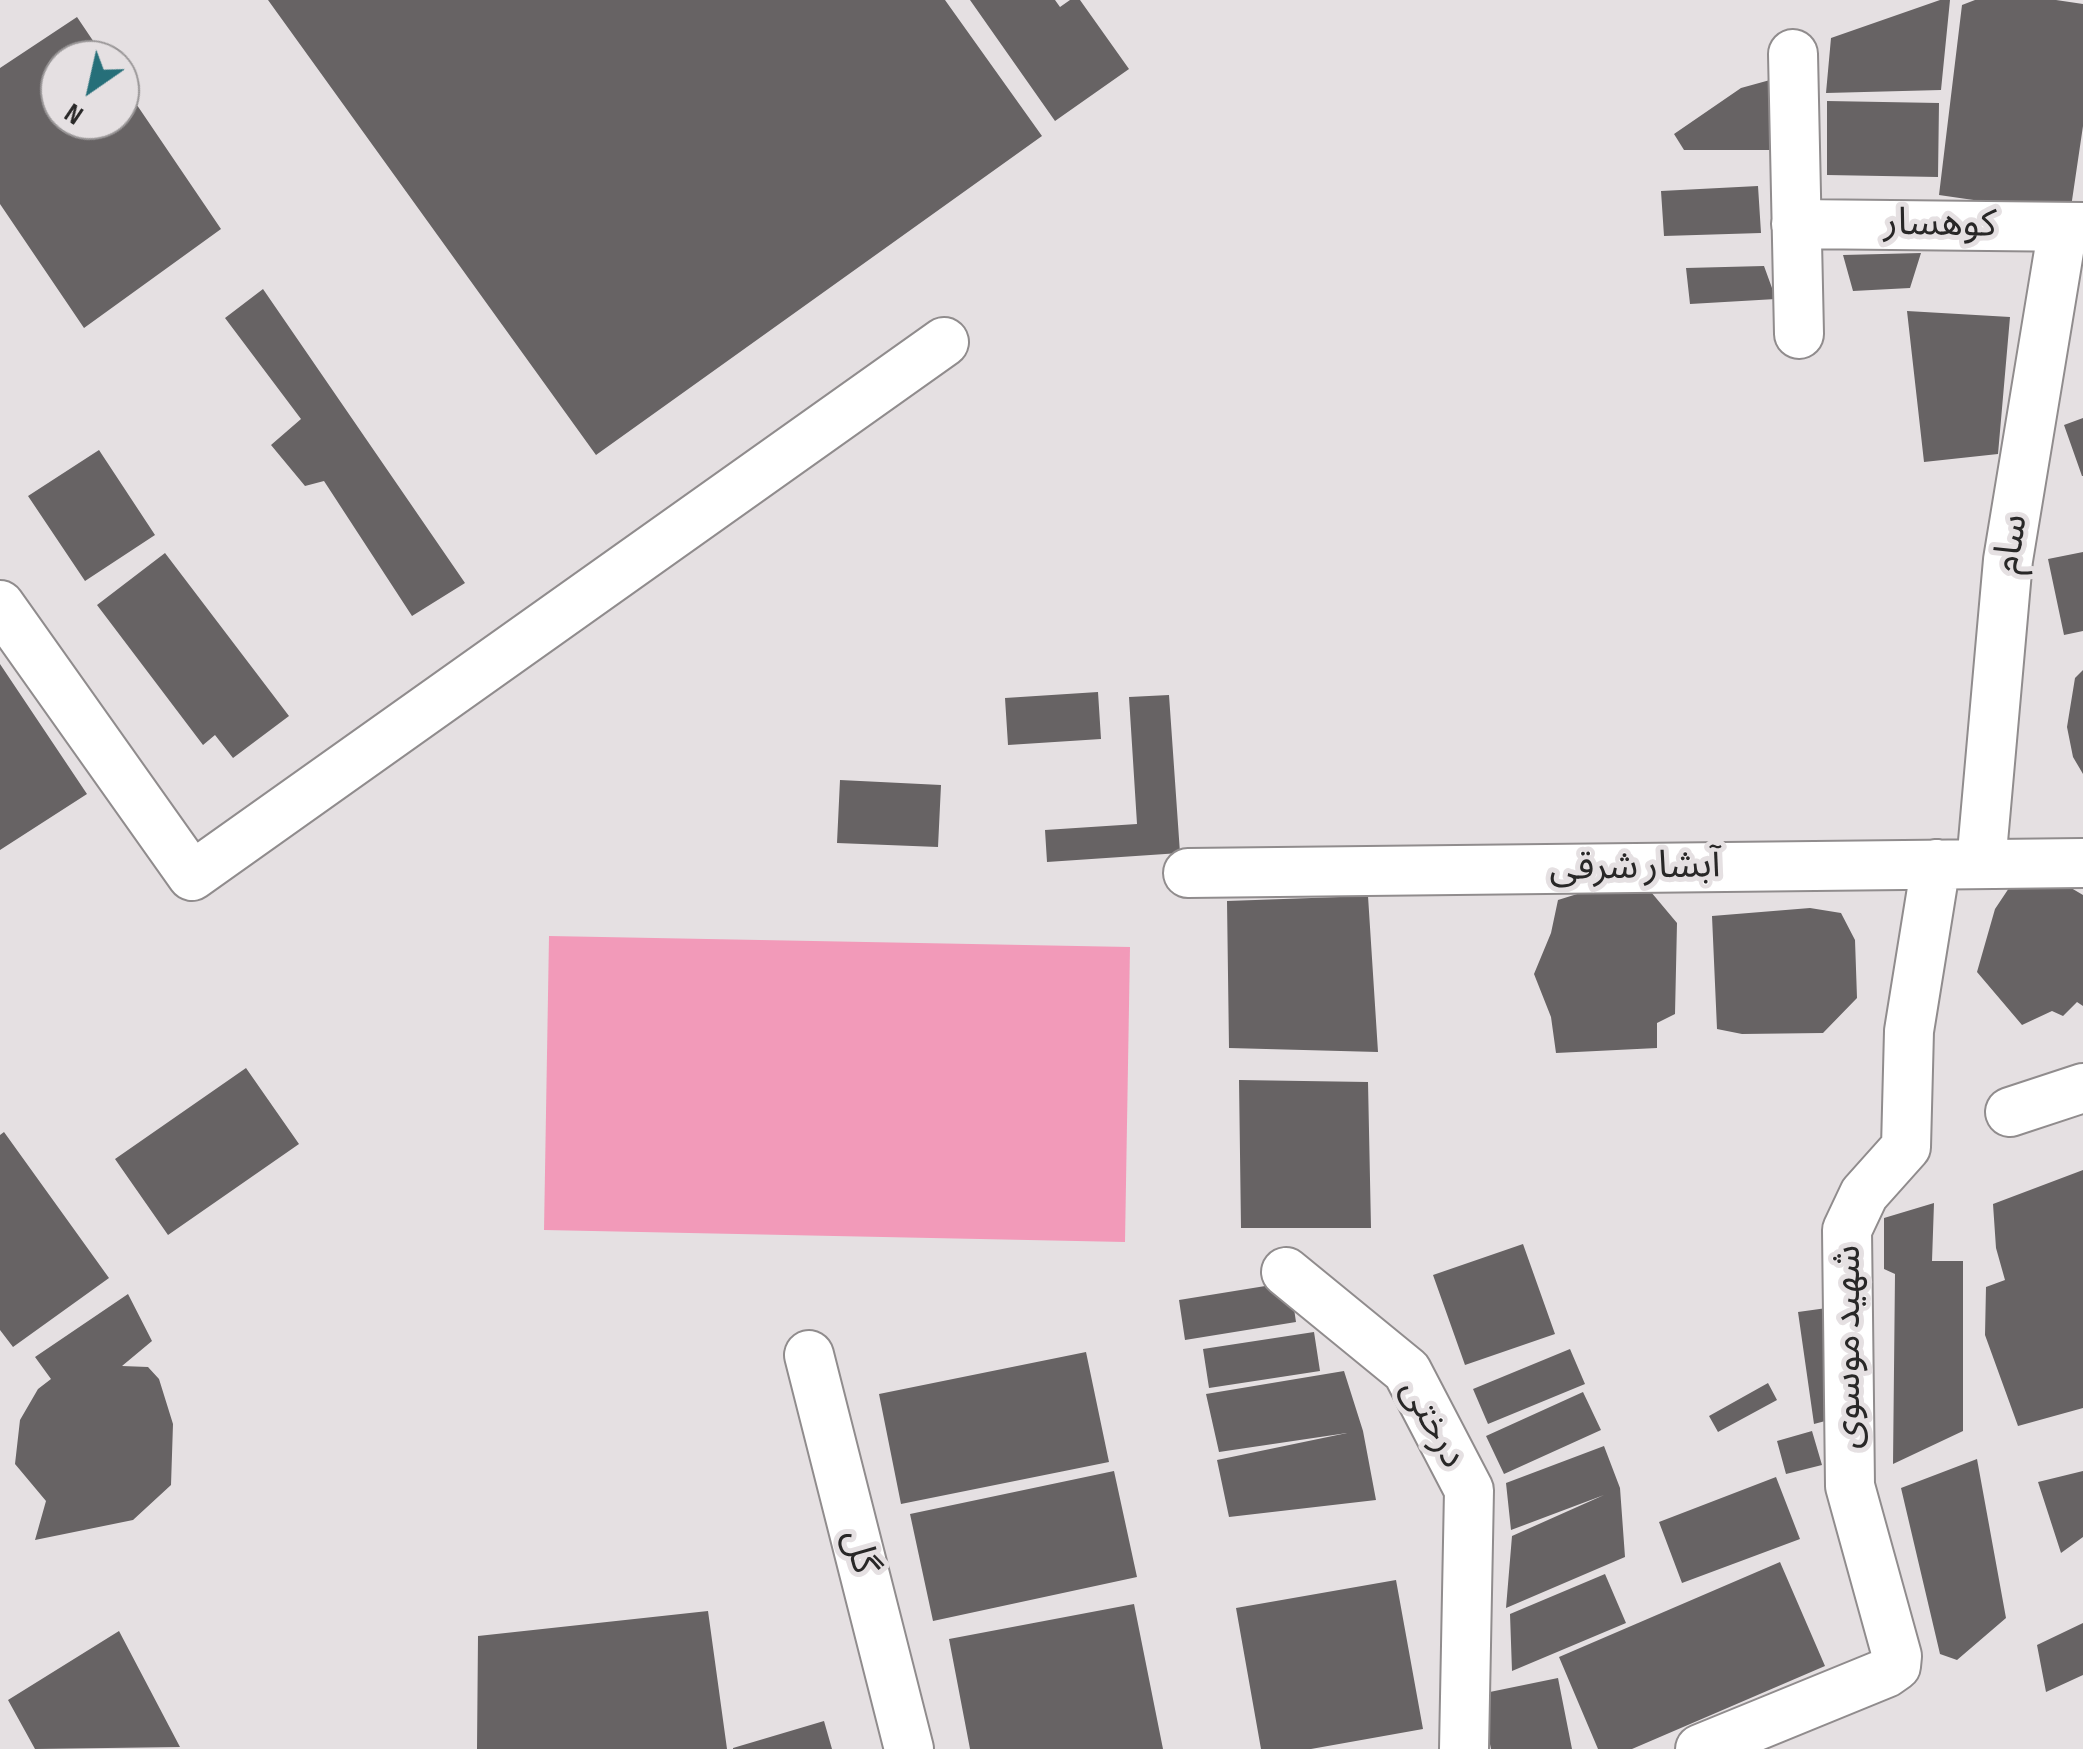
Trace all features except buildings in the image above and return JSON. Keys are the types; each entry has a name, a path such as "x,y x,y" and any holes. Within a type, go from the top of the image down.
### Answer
{"street":[{"path":"1793,54 1799,334"},
{"name":"کوهسار","path":"1796,224 2073,227"},
{"name":"سام","path":"1959,864 2008,560 2073,227"},
{"path":"0,605 192,876 944,342"},
{"name":"آبشار شرقی","path":"1188,873 2083,863"},
{"name":"شهید موسوی","path":"1700,1749 1896,1666 1897,1656 1850,1486 1847,1230 1864,1194 1906,1147 1908,1031 1959,864"},
{"path":"2010,1112 2083,1088"},
{"name":"درختی","path":"1286,1272 1406,1371 1468,1490 1464,1749"},
{"name":"گل","path":"810,1355 908,1749"}],"shaded area":[{"path":"549,936 1130,947 1125,1242 544,1230"}]}
